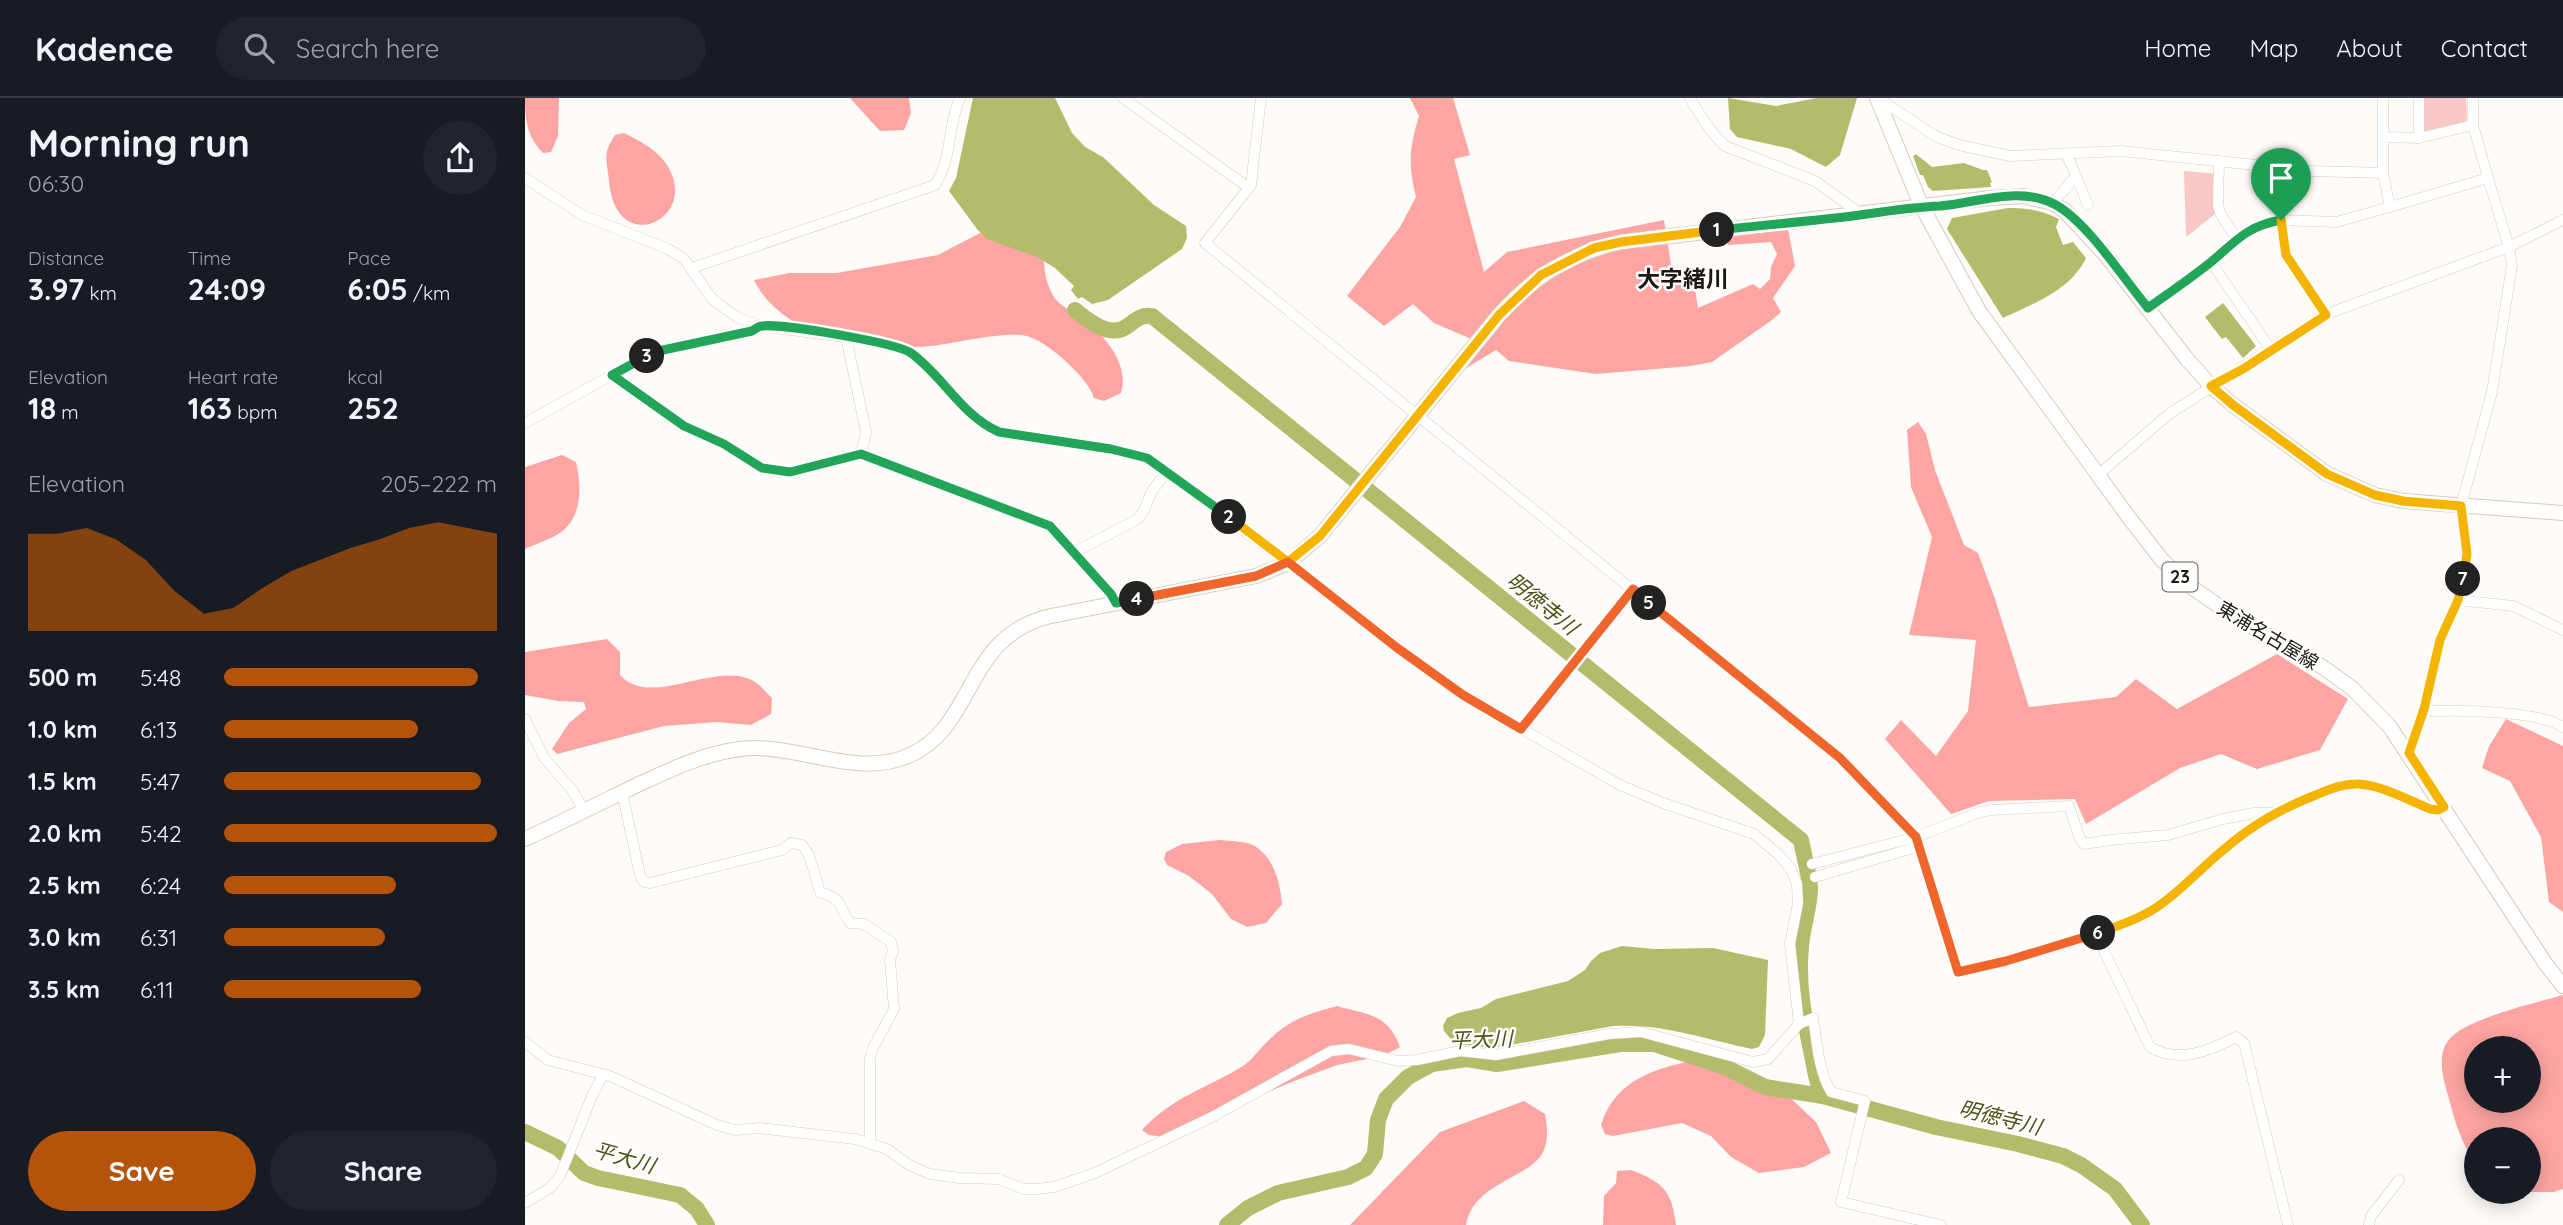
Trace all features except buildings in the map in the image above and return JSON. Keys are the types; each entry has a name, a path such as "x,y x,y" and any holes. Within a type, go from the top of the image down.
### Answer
{"street":[{"path":"692,268 935,186 945,169 951,127 960,98"},
{"path":"1123,98 1249,188"},
{"path":"1261,98 1249,188 1205,243 1840,758 1918,842 1958,972 2006,961 2136,919 2181,889 2221,851 2273,813 2333,788 2352,784 2374,787 2430,809 2438,810 2444,807"},
{"path":"1690,98 1701,119 1725,146 1815,181 1861,215"},
{"path":"1878,98 1935,136 1959,145 2010,156 2121,151 2313,172 2383,173"},
{"name":"東浦名古屋線","path":"1878,98 1921,205 1979,311 2162,560 2187,584 2232,615 2324,668 2353,689 2390,727 2545,963 2563,986"},
{"path":"2383,98 2383,173 2390,206"},
{"path":"2419,98 2419,138"},
{"path":"2409,753 2424,709 2440,640 2458,600 2467,562 2461,506 2492,392 2512,265 2473,125 2473,98"},
{"path":"2383,137 2419,138 2473,125"},
{"path":"2066,153 2088,205"},
{"path":"2219,161 2218,205 2221,215 2236,238"},
{"path":"2053,203 2076,176"},
{"path":"525,178 582,215 668,249 684,259 713,300 737,317 760,326 894,345 911,353 981,423 999,432 1129,452 1147,458 1441,679 1521,729 1621,785 1663,803 1753,834 1778,854 1791,869 1797,884 1798,903 1790,944 1799,1024"},
{"path":"2148,308 2211,262 2236,238 2259,226 2281,220 2336,222 2488,178"},
{"path":"525,839 696,759 742,749 781,750 867,764 887,763 907,757 925,747 946,726 990,652 1007,635 1039,618 1256,576 1288,562 1313,545 1511,301 1541,275 1568,259 1594,248 1621,242 2009,196 2053,203 2083,228 2211,386 2327,474 2375,495 2403,501 2563,513"},
{"path":"2281,220 2286,255 2326,315"},
{"path":"2098,475 2169,414 2326,315 2509,247 2563,220"},
{"path":"2211,262 2271,350"},
{"path":"525,423 634,362 663,350 752,331 760,326"},
{"path":"846,337 866,432 861,454"},
{"path":"612,375 684,426 724,444 752,463 770,471 803,470 861,454 1050,526 1116,603"},
{"path":"1073,553 1138,519 1152,491 1167,471"},
{"path":"1521,729 1633,589"},
{"path":"2458,600 2513,606 2563,630"},
{"path":"2424,709 2481,710 2551,721 2563,727"},
{"path":"525,719 545,760 573,791 584,811"},
{"path":"622,792 643,882 650,883 782,850 791,843 802,845 809,855 820,892 836,898 842,904 850,923 864,924 891,942 894,1009 870,1059 870,1142"},
{"path":"1815,877 1918,842 1980,812 1992,810 2069,806 2084,844 2168,835 2223,819 2254,813 2273,813"},
{"path":"1812,864 1918,842"},
{"path":"2096,934 2150,1047 2174,1056 2204,1051 2236,1037 2244,1043 2288,1225"},
{"path":"525,1042 548,1060 603,1075 647,1091 717,1125 735,1130 759,1128 795,1131 870,1142 930,1174 999,1179 1024,1189 1037,1189 1054,1187 1095,1174 1212,1117 1331,1051 1349,1049 1398,1061 1417,1060 1459,1051 1496,1055 1609,1034 1641,1032 1753,1062 1774,1055 1799,1024 1813,1018 1825,1083 1831,1092 1865,1101 1841,1202 1941,1225"},
{"path":"525,1203 549,1188 560,1176 591,1096 603,1075"},
{"path":"2369,1225 2371,1216 2399,1180"}],"shaded area":[{"path":"525,98 559,98 558,136 551,152 543,153 530,134 526,121"},
{"path":"850,98 909,98 911,113 904,130 880,131"},
{"path":"1410,98 1453,98 1470,155 1454,159 1484,272 1507,252 1664,220 1673,277 1693,277 1698,308 1753,284 1760,289 1770,279 1771,267 1777,254 1771,242 1728,245 1727,236 1788,229 1795,266 1773,298 1781,312 1712,362 1596,374 1509,361 1496,350 1453,376 1476,341 1434,323 1413,304 1384,326 1347,296 1400,227 1416,197 1411,156 1419,116"},
{"path":"2423,98 2466,98 2467,123 2425,133 2422,131"},
{"path":"624,133 660,156 674,181 674,199 667,213 655,222 641,225 626,220 615,206 609,181 607,153 615,135"},
{"path":"2184,171 2218,174 2215,214 2186,237"},
{"path":"1011,226 1044,238 1045,268 1050,290 1059,303 1097,331 1112,350 1122,371 1121,393 1104,401 1094,398 1085,381 1068,363 1048,347 1022,335 1000,335 920,347 893,347 865,345 811,331 788,318 769,301 754,280 789,273 837,273 938,255 980,233"},
{"path":"1918,422 1926,434 1935,470 1964,545 1978,553 2029,707 2116,697 2136,679 2177,709 2277,654 2348,699 2320,750 2257,769 2221,754 2180,768 2086,824 2075,799 1989,801 1951,814 1885,739 1901,720 1936,756 1968,711 1976,640 1909,635 1932,537 1911,487 1907,430"},
{"path":"562,455 576,462 579,498 575,515 560,533 525,549 525,467"},
{"path":"607,639 620,652 620,675 633,684 665,687 719,676 736,676 752,680 772,698 771,714 751,725 717,722 664,726 557,754 552,749 569,723 586,709 584,702 525,695 525,652"},
{"path":"2506,719 2563,746 2563,912 2549,902 2541,837 2510,781 2482,768 2489,746"},
{"path":"1220,840 1253,845 1271,863 1280,887 1282,904 1266,923 1247,927 1231,919 1212,894 1189,876 1167,865 1164,859 1166,852 1182,844"},
{"path":"2563,995 2563,1189 2541,1192 2541,1127 2464,1127 2464,1142 2456,1125 2445,1085 2442,1054 2448,1041 2469,1026 2501,1013"},
{"path":"1337,1006 1368,1014 1383,1022 1390,1028 1400,1047 1383,1055 1338,1065 1308,1076 1164,1137 1149,1135 1142,1130 1165,1109 1243,1066 1285,1026 1310,1014"},
{"path":"1697,1060 1739,1069 1782,1090 1816,1122 1831,1153 1804,1167 1759,1173 1731,1157 1711,1136 1682,1123 1613,1136 1605,1134 1601,1125 1607,1110 1626,1087 1652,1072"},
{"path":"1524,1101 1545,1114 1547,1138 1543,1152 1537,1161 1479,1199 1466,1225 1350,1225 1440,1132"},
{"path":"1631,1170 1651,1179 1664,1189 1672,1204 1676,1225 1603,1225 1604,1196 1616,1183 1617,1171"}],"water":[{"path":"973,98 1055,98 1072,133 1085,147 1103,157 1154,205 1186,226 1187,238 1182,249 1108,300 1092,304 1082,297 1078,299 1071,290 1074,286 1055,268 1037,257 987,239 949,191 956,178"},
{"path":"1728,98 1776,106 1817,98 1857,98 1840,155 1826,167 1791,149 1737,137 1730,129"},
{"path":"1916,154 1932,167 1964,163 1987,170 1992,182 1991,187 1933,191 1928,187 1923,175 1920,175 1913,156"},
{"path":"2008,208 2034,210 2059,219 2056,227 2063,245 2073,242 2086,258 2071,279 2050,295 2003,318 1947,229 1952,218"},
{"path":"2223,303 2256,346 2243,358 2226,337 2222,339 2205,317"},
{"path":"1622,946 1654,949 1713,948 1768,960 1765,1035 1759,1047 1752,1049 1683,1033 1631,1026 1613,1026 1494,1048 1455,1044 1444,1031 1447,1018 1481,1008 1496,999 1568,981 1585,970 1600,953"}],"waterway":[{"name":"明徳寺川","path":"1075,310 1099,327 1113,331 1120,330 1141,317 1152,316 1801,840 1810,888 1801,947 1801,990 1815,1074 1823,1096"},
{"name":"平大川","path":"1227,1225 1248,1208 1278,1193 1348,1177 1366,1168 1375,1154 1378,1120 1386,1099 1408,1077 1432,1064 1467,1059 1497,1064 1620,1044 1654,1044 1725,1067 1765,1087 1823,1096 1936,1127 2063,1156 2115,1189 2142,1225"},
{"name":"平大川","path":"525,1132 558,1148 584,1173 680,1195 697,1209 707,1225"}],"district":[{"name":"大字緒川","path":"1683,279"}],"route":[{"path":"2281,220 2250,229 2236,238 2211,262 2148,308 2074,219 2053,203 2022,196 1940,206 1921,205 1861,215 1658,237 1594,248 1541,275 1511,301 1313,545 1288,562 1147,458 1129,452 999,432 989,428 971,414 921,361 894,345 792,328 760,326 752,331 650,354 612,375 684,426 734,449 752,463 770,471 803,470 861,454 1050,526 1116,603 1256,576 1288,562 1396,647 1463,695 1521,729 1633,589 1840,758 1916,837 1958,972 2006,961 2136,919 2181,889 2221,851 2273,813 2333,788 2360,784 2430,809 2438,810 2444,807 2409,753 2424,709 2440,640 2458,600 2467,562 2461,506 2403,501 2375,495 2327,474 2211,386 2243,369 2326,315 2288,260 2281,220"}]}
